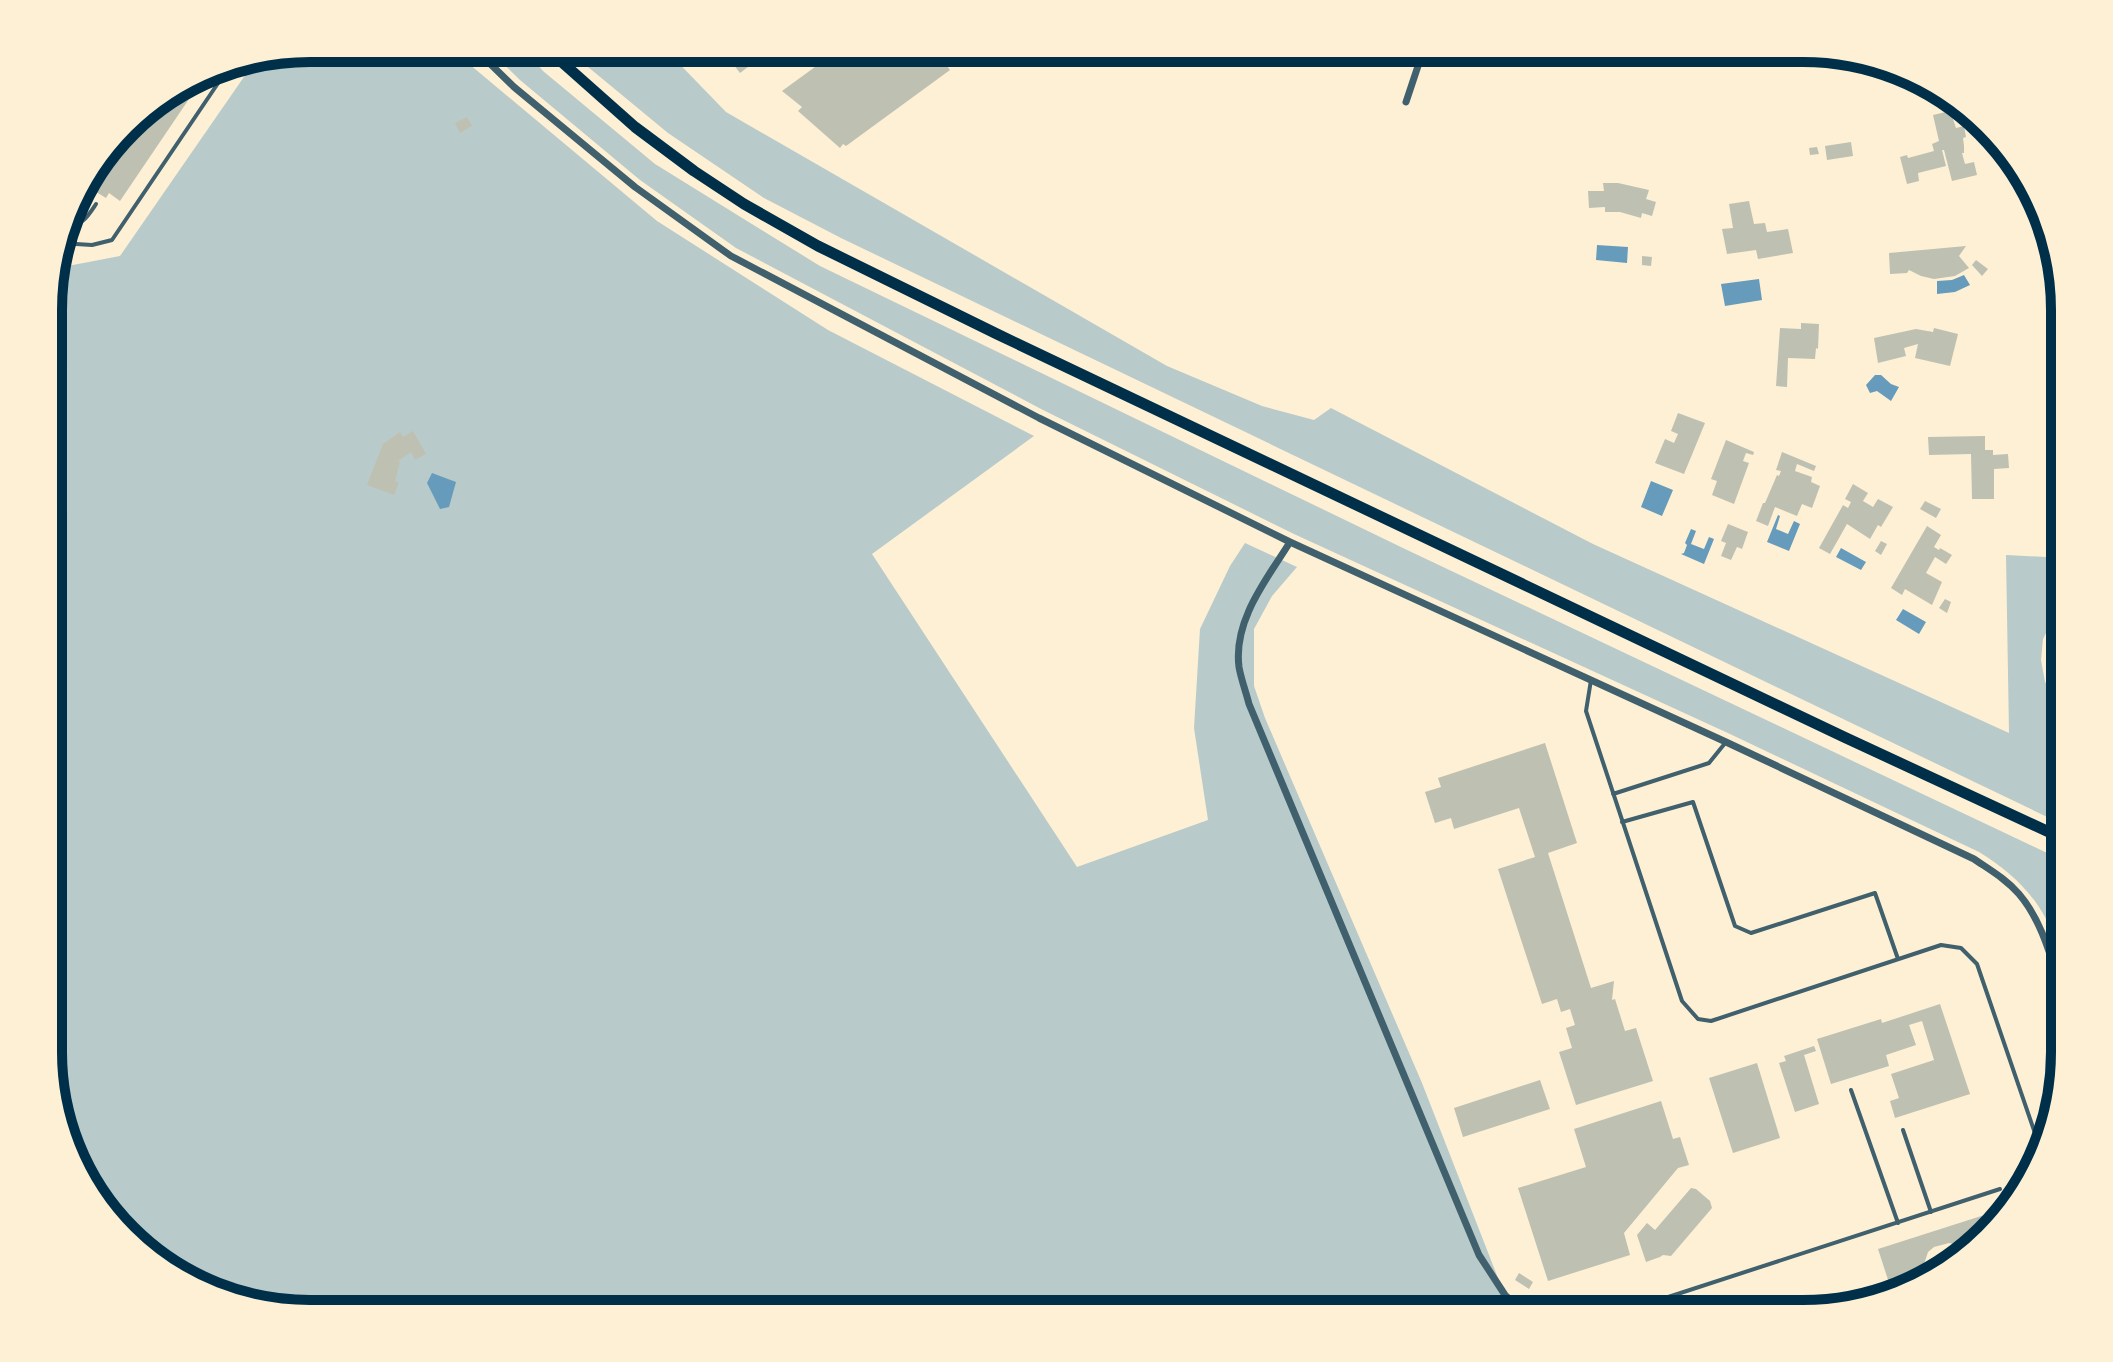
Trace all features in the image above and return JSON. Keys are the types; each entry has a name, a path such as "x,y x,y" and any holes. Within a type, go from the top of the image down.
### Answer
{"main road":[{"path":"563,63 635,127 694,171 818,246 1830,731 2050,833"}],"street":[{"path":"1406,102 1419,62"},
{"path":"489,63 635,187 731,256 1039,418 1290,542 1974,859 2020,895 2038,923 2050,957"},
{"path":"1290,542 1251,605 1241,636 1239,667 1249,704 1479,1255 1510,1299"}],"lane":[{"path":"71,244 92,245 112,240 221,79"},
{"path":"78,223 85,220 96,204"},
{"path":"1591,680 1586,711 1682,1001 1698,1019 1711,1021 1941,945 1961,948 1977,964 2036,1136"},
{"path":"1613,794 1709,763 1726,742"},
{"path":"1622,822 1693,802 1735,926 1751,933 1875,893 1898,959"},
{"path":"1851,1090 1898,1223"},
{"path":"1903,1130 1931,1212"},
{"path":"1662,1299 2000,1189"}],"shaded area":[{"path":"293,63 468,63 657,221 828,330 1034,436 872,554 1077,867 1208,820 1194,728 1200,629 1230,566 1245,543 1297,567 1272,596 1254,629 1254,686 1422,1083 1506,1299 310,1300 261,1295 230,1287 200,1274 159,1249 113,1203 88,1162 75,1132 67,1101 62,1052 64,277 66,266 120,256 249,70"},
{"path":"502,63 536,63 655,164 820,266 1405,549 2050,854 2050,928 2032,897 2016,880 1979,852 1294,534 1043,410 736,248 640,180"},
{"path":"583,63 678,63 726,112 1167,366 1262,406 1314,420 1331,408 1593,544 2009,733 2006,555 2050,557 2050,625 2043,639 2041,660 2045,682 2050,689 2050,818 841,238 764,198 668,133"}],"water":[{"path":"1597,245 1628,247 1627,263 1596,260"},
{"path":"1964,275 1970,285 1955,292 1937,294 1937,281"},
{"path":"1759,279 1762,300 1725,306 1721,284"},
{"path":"1875,375 1881,375 1899,387 1891,401 1877,391 1870,393 1866,385"},
{"path":"432,473 456,482 449,507 440,509 427,483"},
{"path":"1651,481 1673,490 1662,516 1641,507"},
{"path":"1778,515 1776,529 1788,534 1794,521 1800,524 1789,551 1767,542"},
{"path":"1691,529 1696,531 1691,544 1704,549 1709,537 1714,539 1704,564 1681,554 1684,553"},
{"path":"1841,548 1866,562 1861,570 1836,557"},
{"path":"1903,609 1926,622 1919,634 1896,620"}],"building":[{"path":"732,63 754,63 740,73"},
{"path":"821,63 945,63 950,70 840,148 798,111 802,107 782,91"},
{"path":"195,91 120,201 109,193 106,198 93,190 123,146 146,123"},
{"path":"1951,111 1959,118 1953,119 1956,128 1964,126 1966,137 1963,138 1962,153 1965,164 1974,162 1977,175 1952,181 1942,150 1946,166 1918,173 1919,181 1907,184 1900,157 1934,151 1932,144 1939,141 1933,115"},
{"path":"467,117 472,126 460,133 455,123"},
{"path":"1851,142 1853,156 1827,160 1825,146"},
{"path":"1817,147 1819,154 1810,155 1809,148"},
{"path":"1603,183 1649,190 1646,199 1656,202 1652,216 1642,213 1641,218 1620,212 1605,212 1605,207 1589,208 1588,191 1604,191"},
{"path":"1749,201 1754,224 1765,223 1767,232 1788,229 1793,253 1758,259 1756,250 1727,254 1722,229 1733,228 1729,204"},
{"path":"1966,246 1959,256 1969,268 1955,276 1934,279 1909,270 1907,273 1890,274 1889,253"},
{"path":"1642,256 1652,257 1651,266 1642,265"},
{"path":"1976,260 1988,269 1982,276 1972,265"},
{"path":"1801,323 1819,324 1815,359 1788,358 1787,387 1776,386 1780,328 1801,329"},
{"path":"1934,328 1958,334 1950,366 1915,358 1918,344 1904,348 1906,356 1878,363 1874,338 1916,329 1933,332"},
{"path":"1678,413 1705,423 1684,474 1655,463 1665,439 1674,443 1678,434 1671,431"},
{"path":"413,431 426,454 415,460 411,452 398,461 395,481 399,483 394,495 367,485 383,444 400,432 403,437"},
{"path":"1985,436 1985,450 1993,450 1993,455 2008,454 2009,468 1994,469 1994,499 1972,499 1971,454 1929,455 1928,437"},
{"path":"1726,440 1754,452 1753,455 1746,453 1743,461 1749,463 1734,504 1712,495 1717,481 1711,479"},
{"path":"1782,452 1816,466 1814,471 1797,464 1795,471 1812,477 1811,482 1820,486 1812,508 1802,504 1797,516 1775,507 1768,526 1756,521 1781,471 1776,470"},
{"path":"1853,484 1868,493 1863,501 1873,507 1878,499 1893,507 1870,539 1847,524 1830,554 1819,548 1843,505 1848,508 1851,502 1845,499"},
{"path":"1925,501 1941,509 1936,518 1920,509"},
{"path":"1728,524 1748,532 1742,549 1737,547 1731,560 1721,556 1726,543 1721,541"},
{"path":"1927,526 1941,535 1934,547 1952,555 1946,564 1935,557 1926,573 1942,582 1932,605 1905,589 1902,595 1891,588"},
{"path":"1881,541 1887,544 1881,555 1875,551"},
{"path":"1945,599 1951,602 1947,613 1939,608"},
{"path":"1545,743 1577,843 1548,853 1591,988 1614,981 1612,1000 1615,999 1625,1031 1636,1028 1653,1081 1576,1105 1559,1052 1572,1048 1566,1028 1575,1025 1570,1009 1561,1012 1557,999 1542,1004 1498,869 1535,857 1519,808 1454,829 1451,818 1435,823 1425,792 1441,787 1438,778"},
{"path":"1940,1004 1970,1094 1895,1118 1890,1101 1899,1098 1891,1074 1934,1060 1922,1021 1909,1025 1916,1045 1886,1055 1889,1066 1831,1084 1817,1039 1881,1019 1882,1023"},
{"path":"1814,1046 1816,1051 1804,1055 1819,1104 1795,1112 1779,1063 1786,1061 1784,1056"},
{"path":"1757,1063 1780,1138 1733,1153 1709,1078"},
{"path":"1540,1080 1550,1109 1463,1137 1454,1108"},
{"path":"1661,1101 1673,1139 1680,1137 1689,1165 1678,1168 1624,1233 1630,1255 1548,1281 1518,1188 1586,1167 1574,1129"},
{"path":"1691,1188 1710,1201 1712,1208 1671,1256 1663,1255 1646,1262 1637,1235 1647,1223 1655,1230"},
{"path":"1991,1213 1958,1245 1949,1243 1934,1247 1928,1252 1924,1268 1889,1284 1878,1249"},
{"path":"1519,1273 1533,1282 1529,1289 1515,1280"}]}
